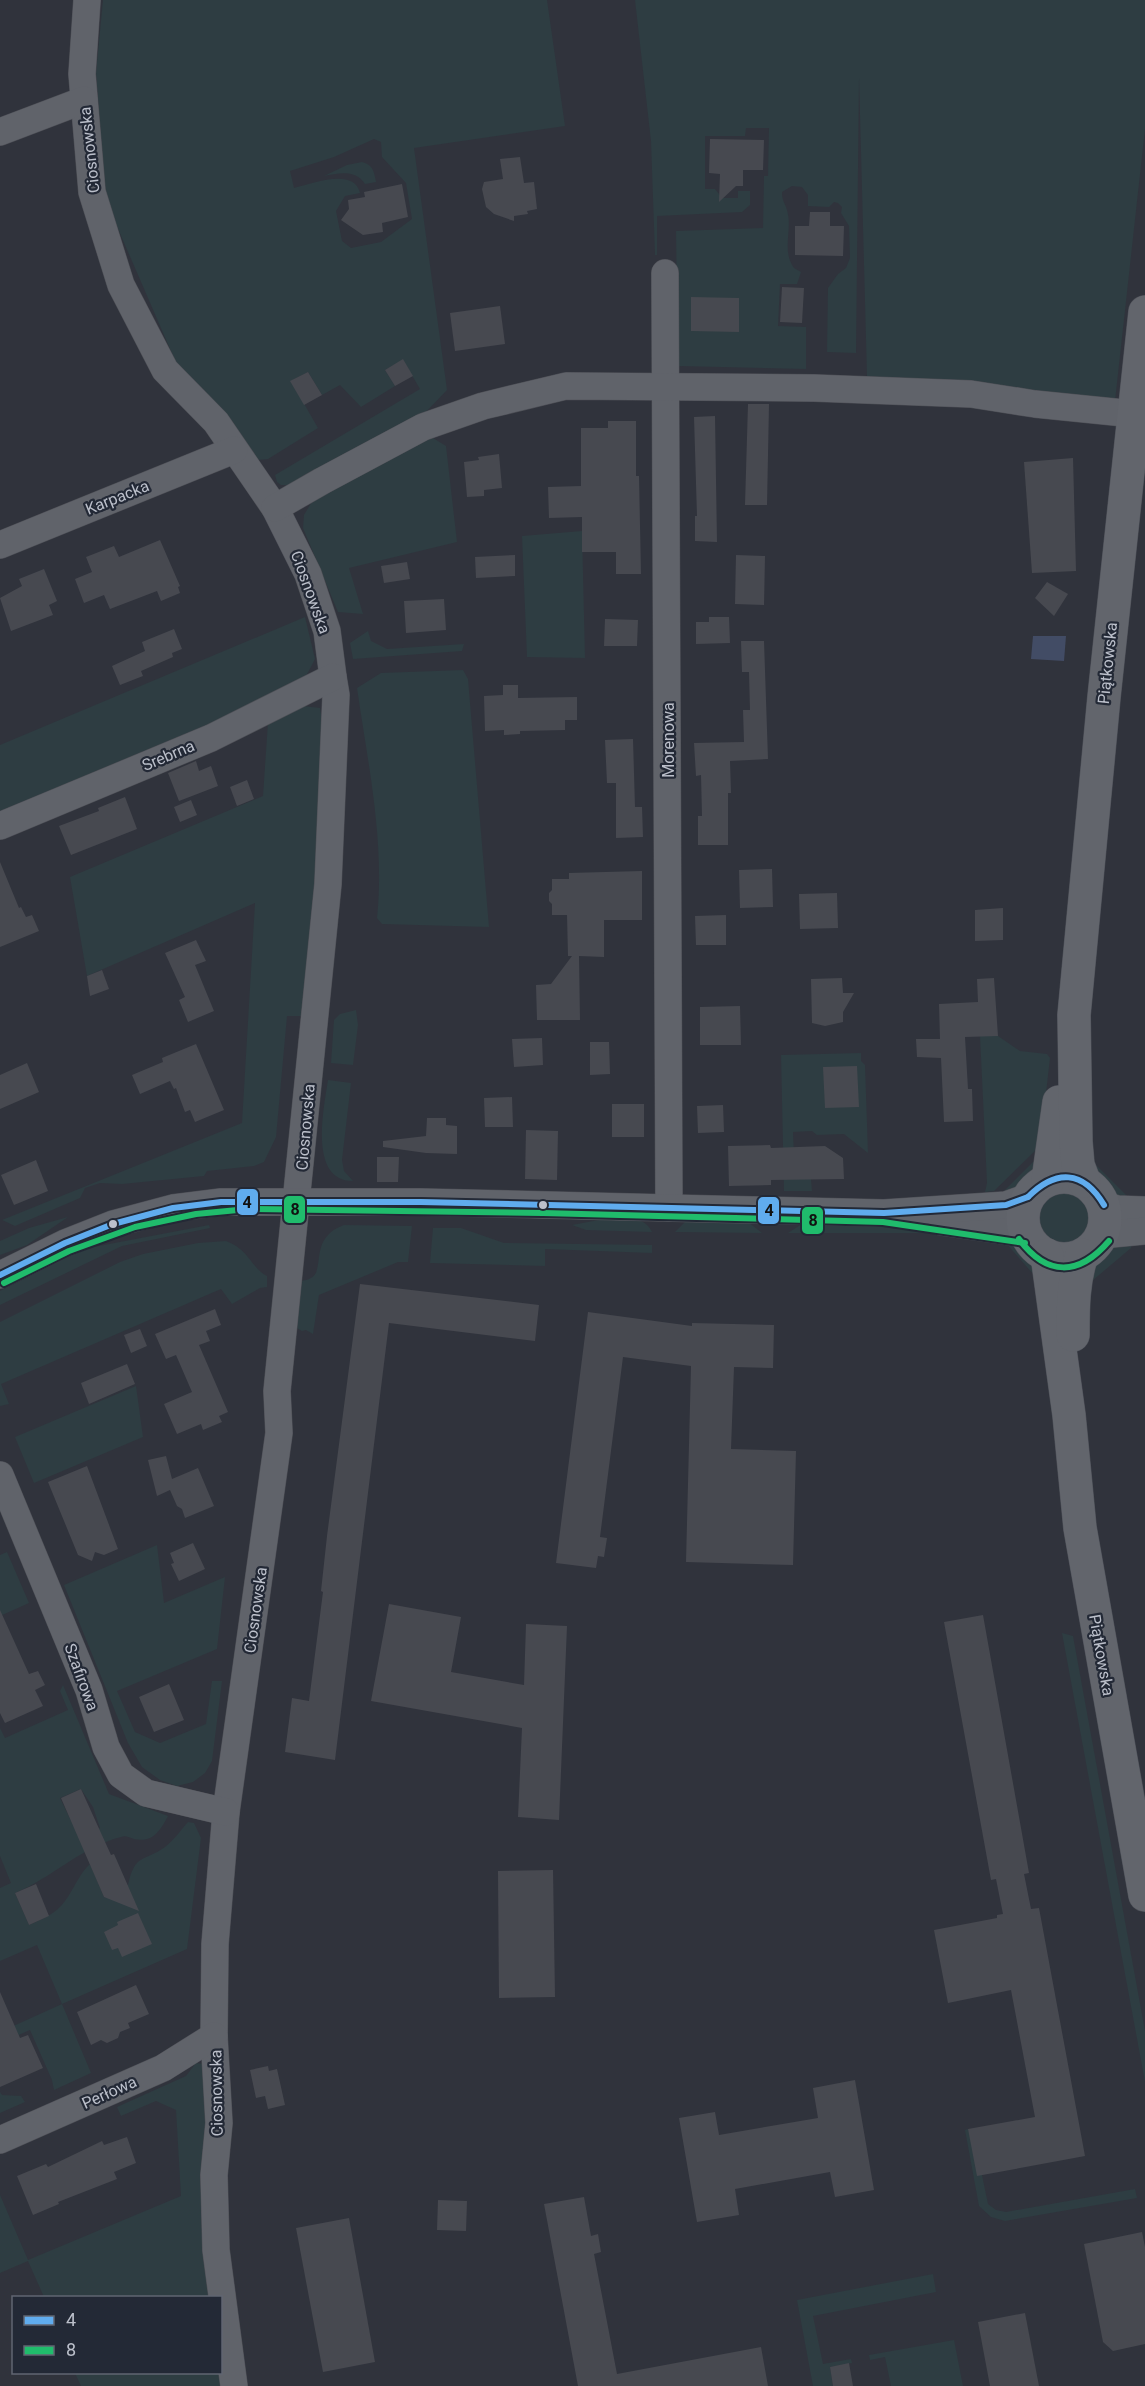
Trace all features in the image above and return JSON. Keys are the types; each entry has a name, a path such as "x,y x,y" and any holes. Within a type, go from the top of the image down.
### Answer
{"main road":[{"name":"Piątkowska","path":"1038,1189 1074,1015 1104,697 1138,397 1145,312"},
{"name":"Piątkowska","path":"1069,1414 1074,1292 1077,1270 1093,1219 1078,1165 1074,1015"},
{"path":"1060,1176 1072,1177 1093,1219 1058,1259 1036,1244 1023,1221 1024,1209 1038,1189 1060,1176"},
{"name":"Piątkowska","path":"1036,1244 1069,1414 1082,1539 1145,1895"}],"street":[{"name":"Ciosnowska","path":"87,0 82,74 92,192 121,285 165,370 216,422 275,508 308,573 327,632 336,695 330,862 315,995 298,1201 277,1391 279,1433 226,1812 215,1944 214,2036 219,2123 214,2175 216,2250 234,2386"},
{"path":"0,132 84,100"},
{"name":"Morenowa","path":"665,273 669,1208"},
{"path":"275,508 322,480 423,427 483,406 566,386 814,388 971,394 1035,404 1138,397"},
{"name":"Karpacka","path":"0,545 234,450"},
{"name":"Srebrna","path":"0,826 211,738 333,677"},
{"path":"0,1275 95,1230 153,1213 221,1202 298,1201 884,1213 1006,1205 1038,1189"},
{"path":"1093,1219 1117,1209 1145,1210"},
{"path":"884,1213 1036,1244"},
{"path":"1093,1219 1145,1231"},
{"name":"Szafirowa","path":"0,1475 89,1690 106,1747 121,1775 146,1793 226,1812"},
{"name":"Perłowa","path":"0,2140 163,2068 214,2036"}],"shaded area":[{"path":"103,0 547,0 565,126 414,148 447,390 422,416 291,485 281,485 277,482 275,475 420,389 403,360 385,370 395,386 361,407 340,385 322,395 308,372 291,381 318,428 268,459 257,460 177,365 106,201 96,73","holes":["374,139 381,142 382,157 406,183 412,219 381,242 351,248 342,241 336,211 345,196 360,193 356,185 350,181 332,179 294,188 290,171 334,157"]},
{"path":"635,0 1145,0 1145,129 1115,401 867,376 859,77 856,353 827,352 828,288 838,274 846,268 850,258 849,226 841,213 842,207 834,202 829,207 808,206 808,195 802,187 792,186 782,192 789,225 788,254 794,268 801,272 797,284 780,284 778,326 806,327 806,369 678,366 676,231 763,228 764,176 768,176 769,128 746,128 745,136 705,136 705,189 715,189 722,198 738,198 738,191 750,191 750,205 742,212 657,216 657,255 655,255 651,141"},
{"path":"362,162 372,169 376,182 365,184 357,176 346,173 324,176 347,165"},
{"path":"428,435 446,446 457,542 349,568 363,614 338,612 303,528 304,515 313,500"},
{"path":"582,531 585,658 527,657 522,536"},
{"path":"305,617 315,659 303,682 209,728 0,815 0,745"},
{"path":"368,631 371,641 387,649 464,644 462,651 353,659 350,643"},
{"path":"463,670 468,679 489,927 382,924 377,918 379,861 374,803 357,688 381,673"},
{"path":"303,706 320,708 323,726 323,795 302,1016 287,1016 276,1137 264,1162 254,1166 207,1171 204,1176 122,1184 100,1183 85,1188 80,1198 15,1226 2,1220 242,1123 255,903 87,976 70,877 263,796 268,722"},
{"path":"356,1010 358,1025 353,1065 331,1063 334,1020 340,1014"},
{"path":"980,1036 998,1036 1020,1051 1047,1054 1050,1058 1040,1146 994,1191 985,1192 987,1183"},
{"path":"861,1053 861,1061 865,1065 868,1153 844,1134 817,1135 812,1131 793,1132 795,1179 811,1179 812,1191 784,1191 781,1055"},
{"path":"328,1080 351,1083 342,1160 344,1171 353,1181 339,1178 330,1169 324,1156 322,1124"},
{"path":"1046,1149 1034,1175 1024,1185 998,1197"},
{"path":"1083,1152 1134,1203 1123,1199 1102,1184 1092,1171"},
{"path":"1059,1191 1069,1191 1079,1195 1086,1202 1090,1217 1086,1232 1079,1239 1069,1243 1059,1243 1049,1239 1042,1232 1038,1222 1038,1212 1042,1202 1049,1195"},
{"path":"68,1217 27,1245 0,1255 0,1241 29,1228"},
{"path":"604,1219 638,1220 644,1222 652,1232 586,1230 572,1225"},
{"path":"686,1221 748,1222 762,1233 675,1232"},
{"path":"802,1224 887,1225 966,1233 788,1233"},
{"path":"209,1225 210,1228 122,1246 0,1305 0,1291 83,1249"},
{"path":"344,1225 412,1226 408,1262 398,1262 319,1295 313,1334 306,1330 302,1331 295,1327 301,1281 310,1279 315,1274 326,1238"},
{"path":"433,1228 461,1228 504,1243 652,1245 652,1253 545,1249 545,1266 430,1263"},
{"path":"998,1234 1021,1245 1034,1260 1034,1275"},
{"path":"1132,1238 1131,1248 1086,1286 1092,1261 1114,1243"},
{"path":"226,1241 245,1253 267,1276 267,1287 260,1288 232,1304 221,1289 1,1384 9,1404 0,1406 0,1322 120,1262 143,1254 198,1243"},
{"path":"136,1386 143,1437 34,1483 15,1437"},
{"path":"157,1545 164,1603 225,1577 217,1649 117,1691 135,1732 160,1743 206,1724 212,1681 222,1681 212,1761 205,1773 193,1782 177,1786 160,1780 142,1767 128,1743 64,1585"},
{"path":"7,1552 29,1603 0,1616 0,1555"},
{"path":"1062,1633 1073,1636 1145,2031 1145,2082"},
{"path":"63,1685 109,1794 168,1816 155,1835 141,1840 124,1836 106,1842 15,1893 29,1925 48,1916 61,1906 90,1864 104,1897 108,1898 128,1885 137,1863 165,1847 188,1822 194,1823 201,1838 187,1949 62,2004 37,1945 0,1961 0,1888 11,1883 0,1856 0,1728 5,1738 68,1710 60,1691","holes":["81,1789 93,1807 100,1828 79,1837 60,1798"]},
{"path":"62,2004 91,2073 54,2090 52,2080 30,2030 0,2043 0,2032"},
{"path":"196,2063 204,2064 210,2296 44,2296 28,2261 0,2273 0,2195 28,2260 181,2196 176,2110 156,2101 121,2116 117,2107 186,2076"},
{"path":"0,2092 2,2095 21,2096 25,2102 0,2113"},
{"path":"968,2129 988,2204 996,2210 1006,2212 1135,2189 1137,2198 1005,2221 991,2217 979,2206 965,2130"},
{"path":"933,2274 936,2292 813,2316 823,2364 851,2359 852,2363 830,2367 833,2386 813,2386 797,2300"},
{"path":"954,2340 963,2386 891,2386 885,2357 870,2360 869,2355"},
{"path":"75,2374 220,2374 222,2386 81,2386"}],"water":[{"path":"1033,636 1066,636 1064,661 1031,659"}],"building":[{"path":"710,139 764,140 763,170 743,170 743,186 736,186 719,202 720,174 709,173"},
{"path":"520,157 524,183 534,182 537,209 527,211 528,214 514,216 514,221 494,214 486,207 482,189 484,182 503,179 500,159"},
{"path":"402,184 408,217 382,223 383,232 363,235 341,220 349,209 348,200 365,197 364,192"},
{"path":"810,212 830,212 830,226 844,226 843,256 795,255 795,226 809,226"},
{"path":"782,287 804,288 802,323 780,322"},
{"path":"691,297 739,298 739,332 691,331"},
{"path":"500,306 505,344 455,351 450,313"},
{"path":"403,359 413,376 395,386 385,370"},
{"path":"308,372 322,395 304,405 290,381"},
{"path":"748,404 769,404 767,505 745,505"},
{"path":"715,416 717,542 695,541 695,516 697,516 694,417"},
{"path":"608,421 636,421 641,574 616,574 616,552 582,552 582,517 549,518 548,487 581,486 581,428 608,428"},
{"path":"499,454 502,488 484,490 484,496 467,497 464,462"},
{"path":"1073,458 1076,571 1032,573 1024,462"},
{"path":"160,540 180,586 178,587 180,593 161,601 157,591 110,609 104,595 84,603 75,579 92,572 86,557 114,546 119,557"},
{"path":"515,555 515,576 476,578 475,557"},
{"path":"736,555 765,556 764,605 735,604"},
{"path":"407,562 410,579 384,583 381,566"},
{"path":"44,569 57,601 49,605 53,615 11,631 0,598 22,586 19,579"},
{"path":"1047,582 1068,594 1054,616 1035,598"},
{"path":"444,599 446,630 406,633 404,601"},
{"path":"709,617 729,617 730,643 696,644 696,622 709,622"},
{"path":"605,619 638,620 637,646 604,646"},
{"path":"174,629 182,649 172,653 173,657 141,671 143,676 120,685 112,666 145,651 142,642"},
{"path":"741,641 764,641 768,759 730,761 728,845 698,845 698,816 702,816 701,775 696,776 694,743 744,742 743,710 750,710 749,672 742,672"},
{"path":"503,685 518,685 518,698 577,697 577,720 565,720 565,730 520,731 520,734 504,735 504,730 485,731 484,696 503,695"},
{"path":"633,739 635,807 642,807 643,837 616,838 616,783 607,783 605,740"},
{"path":"196,761 199,771 211,766 218,786 179,801 168,773"},
{"path":"247,780 254,799 237,806 230,787"},
{"path":"125,797 137,829 71,855 59,826 99,811 98,808"},
{"path":"191,800 197,815 180,822 174,807"},
{"path":"0,862 19,908 21,907 26,917 32,915 39,931 0,947"},
{"path":"772,869 773,907 740,908 739,870"},
{"path":"642,871 642,920 604,920 604,957 579,956 580,1020 537,1020 536,985 551,984 572,956 568,956 567,915 552,915 549,893 552,890 552,879 569,879 569,873"},
{"path":"837,893 838,928 800,929 799,894"},
{"path":"1003,908 1003,940 975,941 975,910"},
{"path":"726,915 726,945 696,945 695,916"},
{"path":"196,940 206,961 195,965 214,1011 188,1022 179,1000 185,997 165,953"},
{"path":"102,970 109,989 90,996 87,976"},
{"path":"842,978 843,993 854,993 843,1012 843,1022 825,1026 812,1023 811,979"},
{"path":"994,978 998,1036 965,1037 968,1089 972,1089 973,1121 944,1122 941,1058 917,1057 916,1039 940,1039 939,1004 978,1002 977,979"},
{"path":"740,1006 741,1045 700,1045 700,1007"},
{"path":"542,1038 543,1065 514,1067 512,1039"},
{"path":"590,1042 609,1042 610,1074 590,1075"},
{"path":"196,1044 224,1110 195,1122 190,1110 185,1112 176,1088 174,1089 170,1081 140,1094 132,1075 163,1062 162,1058"},
{"path":"27,1063 39,1092 0,1109 0,1075"},
{"path":"857,1066 859,1107 825,1108 823,1067"},
{"path":"512,1097 513,1127 485,1127 484,1098"},
{"path":"612,1104 644,1104 644,1137 612,1137"},
{"path":"723,1105 724,1132 698,1133 697,1106"},
{"path":"427,1118 446,1118 446,1125 457,1126 457,1154 426,1153 383,1147 383,1141 426,1136"},
{"path":"526,1130 558,1131 557,1180 525,1179"},
{"path":"770,1145 771,1148 825,1146 843,1158 844,1179 771,1180 771,1185 729,1186 728,1146"},
{"path":"377,1157 399,1157 398,1182 377,1182"},
{"path":"36,1160 48,1191 14,1205 1,1175"},
{"path":"360,1284 539,1305 535,1341 389,1323 335,1760 285,1752 292,1698 309,1701 323,1592 321,1591 327,1536"},
{"path":"215,1309 221,1325 206,1331 210,1341 199,1345 228,1412 219,1416 222,1422 203,1430 201,1424 177,1434 164,1404 192,1392 176,1355 166,1359 155,1334"},
{"path":"588,1312 692,1326 692,1323 774,1325 773,1368 734,1367 731,1449 796,1451 793,1565 686,1562 691,1366 623,1357 600,1537 607,1538 604,1557 598,1556 596,1568 556,1563"},
{"path":"140,1329 147,1346 131,1353 124,1335"},
{"path":"127,1364 135,1384 89,1404 81,1383"},
{"path":"166,1456 172,1479 198,1468 214,1506 185,1518 170,1490 157,1496 148,1460"},
{"path":"87,1466 118,1549 104,1555 95,1552 92,1561 78,1555 48,1482"},
{"path":"193,1543 205,1569 179,1581 171,1564 174,1563 170,1553"},
{"path":"389,1604 461,1617 451,1672 524,1685 526,1624 567,1626 559,1820 518,1817 522,1728 371,1701"},
{"path":"0,1610 29,1674 38,1671 45,1685 35,1690 43,1706 5,1723 0,1713"},
{"path":"983,1615 1029,1873 1024,1874 1031,1909 1039,1908 1085,2156 977,2176 968,2129 1035,2117 1011,1990 948,2003 934,1930 997,1918 997,1915 1003,1914 996,1879 991,1880 944,1622"},
{"path":"169,1684 184,1720 154,1732 139,1697"},
{"path":"81,1789 111,1855 114,1854 139,1911 104,1897 61,1798"},
{"path":"553,1870 555,1997 499,1998 498,1871"},
{"path":"36,1884 49,1916 29,1925 15,1893"},
{"path":"138,1913 152,1944 122,1957 118,1948 112,1950 104,1932 118,1925 117,1922"},
{"path":"136,1985 149,2014 128,2023 130,2028 120,2032 118,2038 107,2043 101,2040 91,2045 77,2012"},
{"path":"0,1992 20,2038 28,2035 43,2068 0,2087"},
{"path":"268,2066 269,2071 277,2069 285,2105 268,2109 265,2096 256,2098 250,2070"},
{"path":"855,2080 874,2190 835,2197 830,2172 735,2189 739,2215 697,2222 679,2118 715,2112 719,2135 818,2118 813,2088"},
{"path":"127,2137 136,2163 114,2172 117,2179 58,2202 59,2204 33,2215 17,2176 46,2164 48,2167 102,2141 104,2145"},
{"path":"584,2197 591,2236 598,2234 601,2252 594,2254 617,2374 761,2347 768,2386 578,2386 544,2204"},
{"path":"438,2200 467,2201 466,2231 437,2230"},
{"path":"349,2218 375,2362 323,2372 296,2228"},
{"path":"1142,2232 1145,2247 1145,2344 1113,2351 1103,2342 1084,2244"},
{"path":"1025,2313 1039,2386 990,2386 978,2322"},
{"path":"849,2363 853,2386 833,2386 830,2367"}],"transit line":[{"name":"4","path":"1028,1197 1049,1182 1069,1177 1087,1185 1104,1205"},
{"name":"4","path":"0,1275 65,1243 113,1224 173,1208 221,1202 421,1202 884,1213 1006,1205 1028,1197"},
{"name":"8","path":"4,1283 69,1251 135,1227 196,1214 248,1209 543,1213 883,1222 1025,1243"},
{"name":"8","path":"1019,1239 1041,1260 1052,1266 1063,1267 1075,1266 1086,1261 1098,1253 1109,1241"}]}
